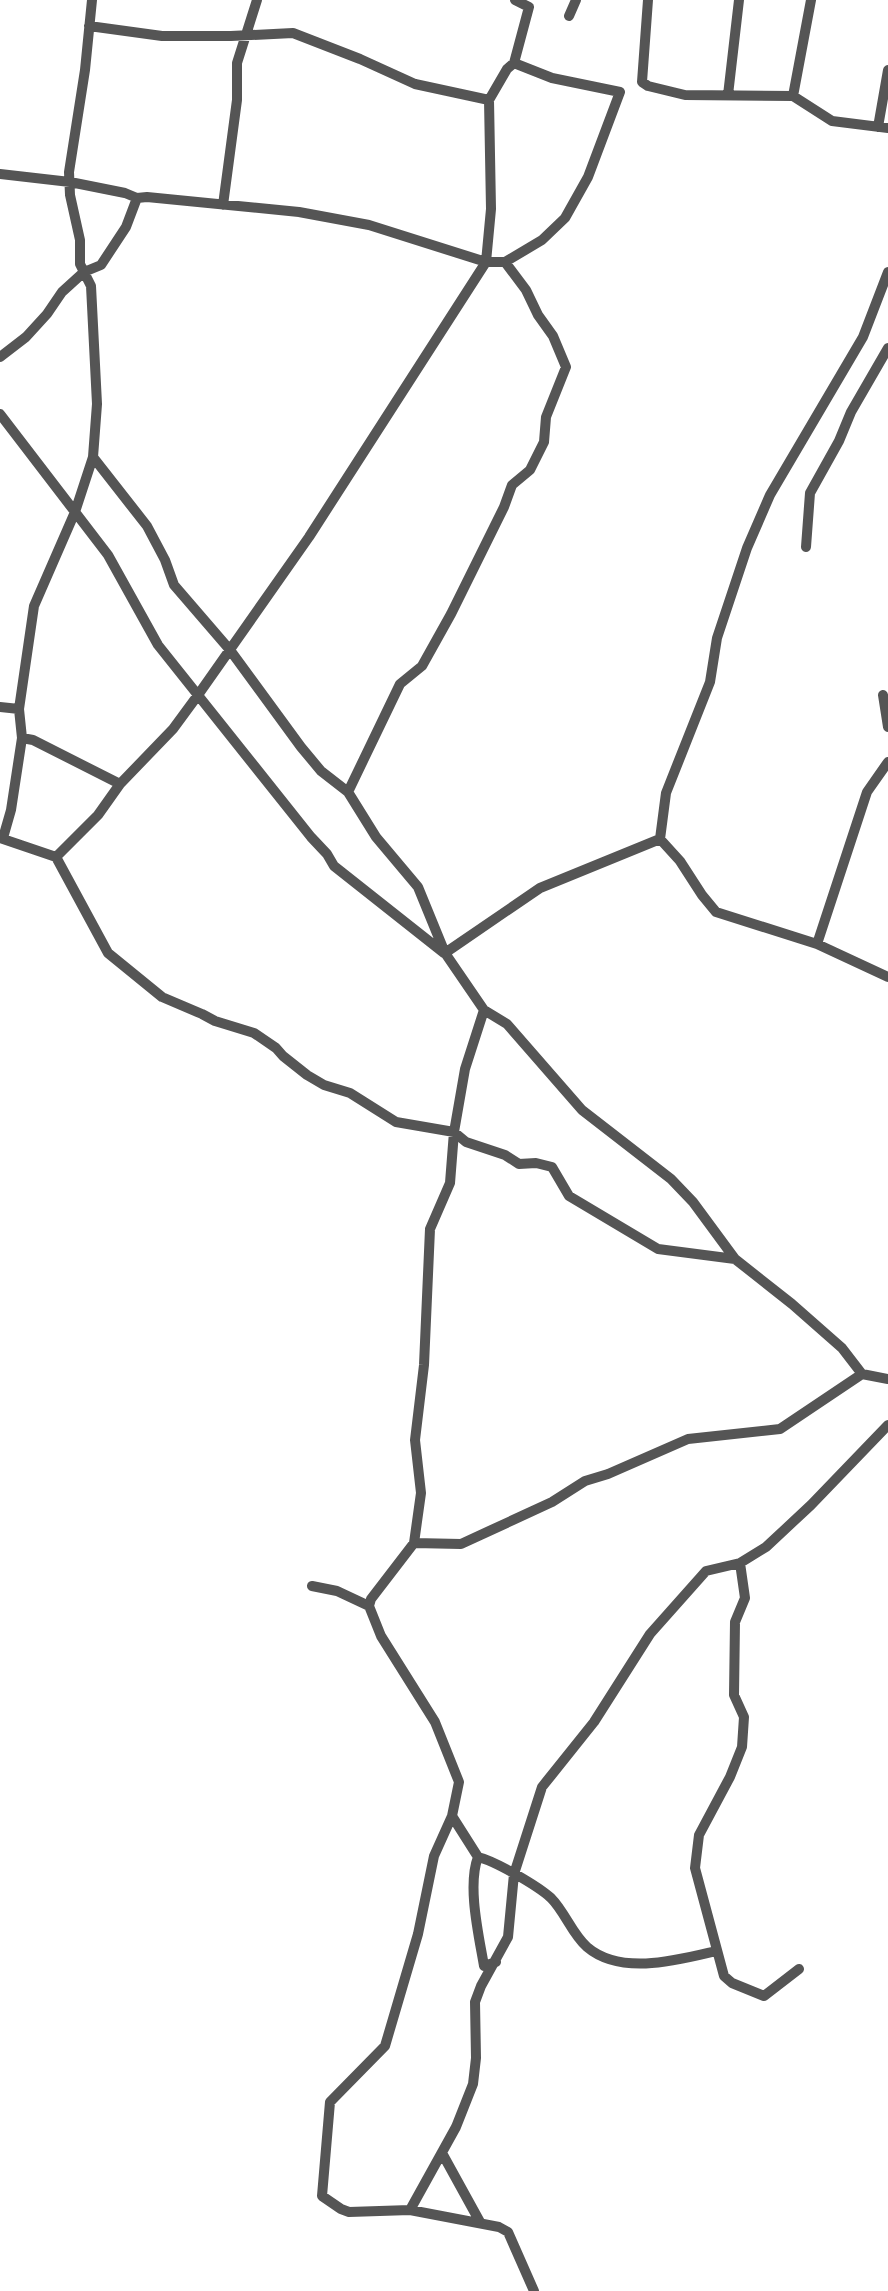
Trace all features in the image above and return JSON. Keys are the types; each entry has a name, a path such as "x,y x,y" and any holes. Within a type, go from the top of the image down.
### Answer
{"street":[{"path":"92,0 86,70 69,172 70,195 80,240 80,264 91,286 97,404 93,457 75,512 34,606 19,709 22,738 11,810 1,838 56,857 108,953 162,997 202,1014 215,1022 254,1033 276,1048 307,1075 324,1085 350,1092 396,1122 454,1132 466,1142 506,1155 519,1164 536,1163 552,1168 569,1196 658,1249 735,1259"},
{"path":"223,205 237,100 237,63 257,0"},
{"path":"56,857 98,815 120,784 172,729 198,695 309,538 486,262 491,209 489,100 507,69 514,63 529,7 516,0"},
{"path":"569,16 576,0"},
{"path":"648,0 642,82 648,86 685,94 793,96 832,121 883,127 888,70"},
{"path":"728,95 739,0"},
{"path":"793,96 811,0"},
{"path":"89,26 162,36 231,36 293,32 415,84 489,100"},
{"path":"0,174 70,182 125,193 138,198 147,197 299,212 369,225 486,262 505,262 542,240 565,218 588,177 620,92 552,78 514,63"},
{"path":"0,357 26,337 47,314 62,292 84,272 101,265 126,228 138,198"},
{"path":"348,792 400,684 422,666 451,614 504,507 512,485 530,470 544,442 546,417 566,367 553,336 538,315 526,290 505,262"},
{"path":"888,272 863,337 770,495 746,548 717,638 710,682 666,793 660,839 680,862 716,912 817,944 888,977"},
{"path":"806,546 810,493 839,441 851,412 888,348"},
{"path":"0,414 108,555 158,645 311,837 327,854 334,866 445,953"},
{"path":"93,457 147,526 165,560 174,585 230,650 301,747 321,771 348,792 376,837 418,887 445,953 484,1010 507,1024 582,1110 676,1184 693,1202 735,1259 792,1304 842,1348 862,1374 888,1379"},
{"path":"883,696 888,726"},
{"path":"0,708 19,709"},
{"path":"22,738 33,740 120,784"},
{"path":"817,944 867,792 888,762"},
{"path":"445,953 540,888 660,839"},
{"path":"484,1010 465,1069 454,1132 450,1184 430,1228 424,1364 414,1440 421,1493 414,1543 371,1599 369,1606 381,1636 439,1730 459,1782 452,1816 434,1856 418,1934 385,2046 330,2102 322,2196 349,2212 410,2210 499,2227 508,2232 534,2291"},
{"path":"414,1543 461,1544 552,1502 584,1481 608,1474 688,1439 780,1429 862,1374"},
{"path":"410,2210 466,2105 473,2084 476,2058 475,2002 481,1986 496,1962 508,1937 514,1874 542,1787 594,1722 650,1634 706,1571 740,1563 766,1547 888,1425"},
{"path":"740,1563 745,1598 735,1622 734,1695 744,1717 742,1747 730,1776 699,1834 696,1868 716,1951 724,1976 732,1984 764,1996 799,1969"},
{"path":"312,1586 337,1591 369,1606"},
{"path":"452,1816 478,1857 486,1859 514,1874 550,1898 587,1947 610,1959 633,1964 673,1962 716,1951"},
{"path":"478,1857 475,1866 475,1897 484,1966 496,1962"},
{"path":"442,2153 480,2222"}]}
